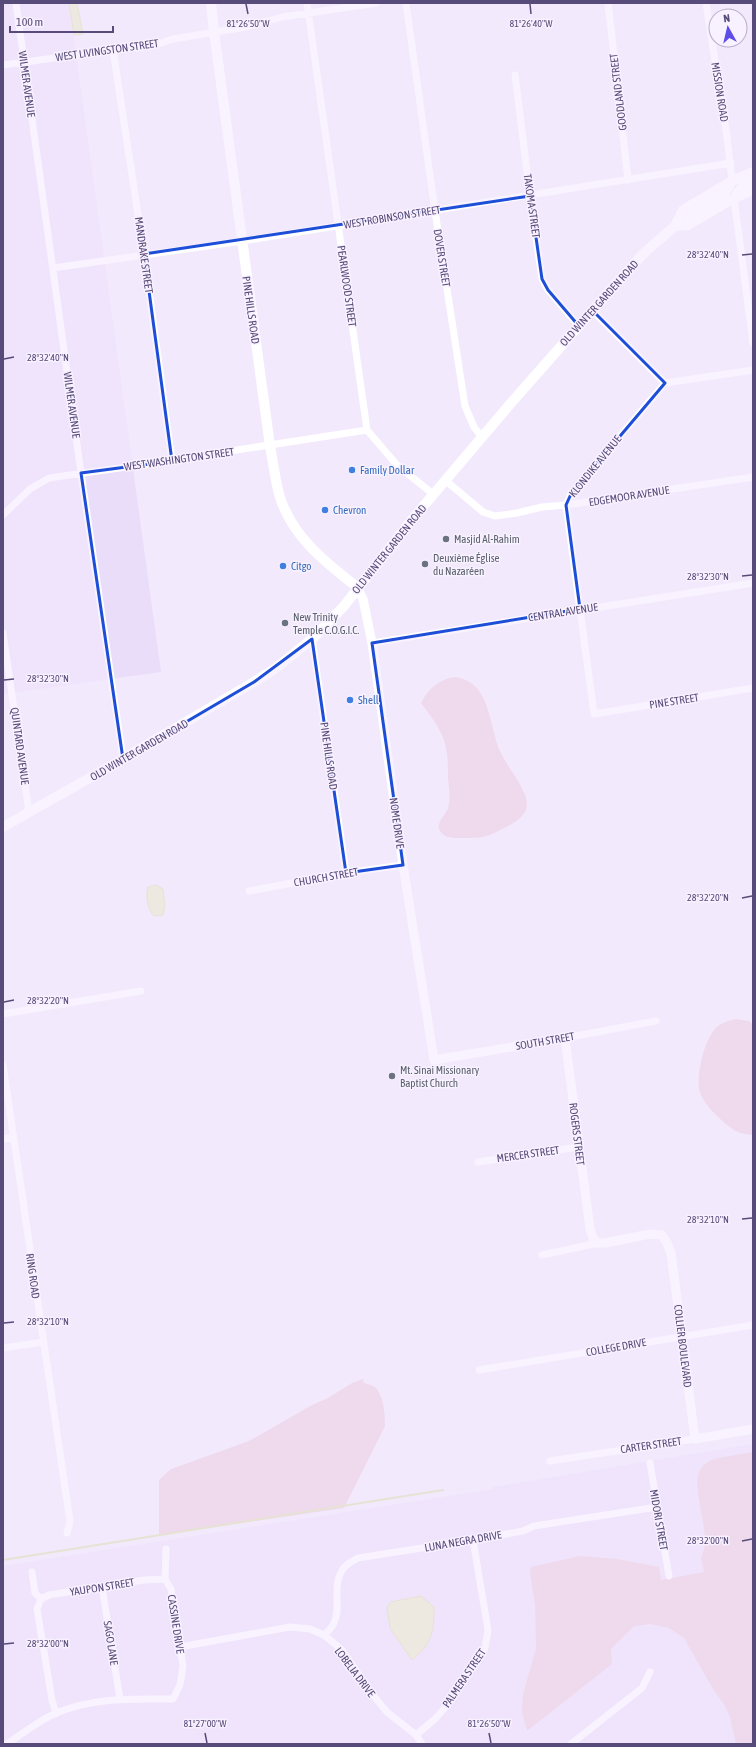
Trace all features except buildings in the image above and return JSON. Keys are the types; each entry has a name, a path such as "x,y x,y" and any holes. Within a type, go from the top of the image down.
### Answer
{"main road":[{"name":"PINE HILLS ROAD","path":"211,3 270,446 280,495 288,514 304,541 326,562 357,587"},
{"name":"OLD WINTER GARDEN ROAD","path":"3,827 254,682 276,668 312,639 344,606 357,587 433,494 578,325 644,253 675,226 683,210 732,181 753,172"},
{"path":"688,225 691,215 725,192 732,181"},
{"path":"734,198 742,186 753,181"},
{"path":"675,226 688,225 734,198 753,190"}],"street":[{"name":"WILMER AVENUE","path":"16,3 81,473 123,759"},
{"name":"PEARLWOOD STREET","path":"307,3 367,430"},
{"name":"WEST LIVINGSTON STREET","path":"3,65 152,46 173,39 246,27 282,17 308,12 376,3"},
{"name":"DOVER STREET","path":"406,3 435,210 465,406 474,427 482,437"},
{"name":"GOODLAND STREET","path":"608,3 628,180"},
{"name":"MISSION ROAD","path":"706,3 731,163 732,181"},
{"name":"MANDRAKE STREET","path":"113,50 144,254 172,461"},
{"name":"TAKOMA STREET","path":"515,75 542,279 548,290 578,325"},
{"name":"WEST ROBINSON STREET","path":"53,268 242,241 731,163"},
{"path":"734,198 753,343"},
{"path":"592,310 665,382 753,370"},
{"name":"KLONDIKE AVENUE","path":"594,714 566,505 571,494 665,382"},
{"path":"367,430 397,465 433,494"},
{"name":"WEST WASHINGTON STREET","path":"3,515 30,489 50,478 172,461 367,430"},
{"name":"EDGEMOOR AVENUE","path":"445,480 483,512 495,516 542,507 566,505 753,477"},
{"name":"CENTRAL AVENUE","path":"372,643 753,582"},
{"name":"NOME DRIVE","path":"357,587 363,599 372,643 403,865 434,1060"},
{"name":"QUINTARD AVENUE","path":"3,632 29,812"},
{"name":"PINE HILLS ROAD","path":"312,639 346,873"},
{"name":"PINE STREET","path":"594,714 753,688"},
{"name":"CHURCH STREET","path":"248,891 346,873 403,865"},
{"path":"3,1014 141,991"},
{"name":"SOUTH STREET","path":"434,1060 656,1021"},
{"name":"ROGERS STREET","path":"565,1038 578,1147 590,1229 593,1238 598,1243"},
{"name":"RING ROAD","path":"3,1065 70,1521 67,1533"},
{"path":"3,1139 13,1137"},
{"name":"MERCER STREET","path":"478,1162 578,1147"},
{"name":"COLLIER BOULEVARD","path":"598,1243 614,1242 650,1234 662,1235 667,1243 671,1253 695,1439"},
{"path":"542,1255 598,1243"},
{"name":"COLLEGE DRIVE","path":"479,1370 753,1325"},
{"path":"3,1348 43,1342"},
{"name":"CARTER STREET","path":"550,1461 753,1429"},
{"name":"MIDORI STREET","path":"650,1463 669,1576"},
{"name":"LUNA NEGRA DRIVE","path":"324,1635 333,1625 337,1612 336,1591 338,1580 343,1568 358,1558 523,1531 534,1526 657,1507"},
{"name":"PALMERA STREET","path":"416,1735 436,1718 449,1703 485,1648 488,1630 473,1540"},
{"name":"CASSINE DRIVE","path":"120,1699 174,1698 182,1676 183,1666 171,1589 165,1580 166,1549"},
{"path":"32,1572 35,1593 40,1599 37,1609 52,1700 56,1714"},
{"name":"YAUPON STREET","path":"40,1599 49,1595 144,1580 165,1580"},
{"name":"SAGO LANE","path":"102,1587 120,1699"},
{"name":"LOBELIA DRIVE","path":"180,1647 290,1627 310,1629 324,1635 342,1650 386,1712 416,1735 422,1744"},
{"path":"571,1744 642,1688 650,1672"},
{"path":"7,1744 32,1726 56,1714 88,1704 120,1699"}],"highlighted area":[{"path":"530,196 542,279 548,290 578,325 592,310 665,383 571,494 566,505 580,609 372,643 403,865 346,873 312,639 254,682 123,759 81,473 172,461 144,254"}],"shaded area":[{"path":"3,3 69,3 161,672 3,694"},
{"path":"69,3 77,3 83,34 74,35"},
{"path":"454,677 466,680 476,687 482,696 487,706 501,753 520,784 527,801 525,812 519,819 484,837 450,837 443,835 439,829 439,823 448,808 450,793 446,747 441,733 421,703 430,689 443,680"},
{"path":"156,885 163,889 165,906 163,915 154,916 149,907 147,894 148,887"},
{"path":"736,1019 749,1021 753,1025 753,1135 738,1132 723,1121 703,1100 699,1088 699,1071 701,1061 710,1036 719,1026"},
{"path":"363,1379 364,1383 376,1388 381,1396 385,1426 344,1508 159,1535 159,1480 171,1469 249,1441 312,1405 328,1398 352,1383"},
{"path":"753,1444 753,1744 3,1744 3,1566 493,1489 493,1487"},
{"path":"753,1452 753,1744 736,1744 730,1717 725,1706 713,1689 684,1638 669,1628 650,1624 634,1626 611,1649 612,1664 527,1731 522,1712 523,1694 536,1649 535,1604 530,1574 531,1567 580,1556 617,1559 659,1567 661,1580 704,1572 701,1558 705,1534 698,1492 698,1480 701,1469 712,1460"},
{"path":"421,1596 434,1607 433,1623 428,1643 412,1660 390,1628 387,1608 391,1602"}],"waterway":[{"path":"3,1560 443,1490"}],"place":[{"name":"Family Dollar","path":"352,470"},
{"name":"Chevron","path":"325,510"},
{"name":"Masjid Al-Rahim","path":"446,539"},
{"name":"Deuxième Église du Nazaréen","path":"425,564"},
{"name":"Citgo","path":"283,566"},
{"name":"New Trinity Temple C.O.G.I.C.","path":"285,623"},
{"name":"Shell","path":"350,700"},
{"name":"Mt. Sinai Missionary Baptist Church","path":"392,1076"}]}
